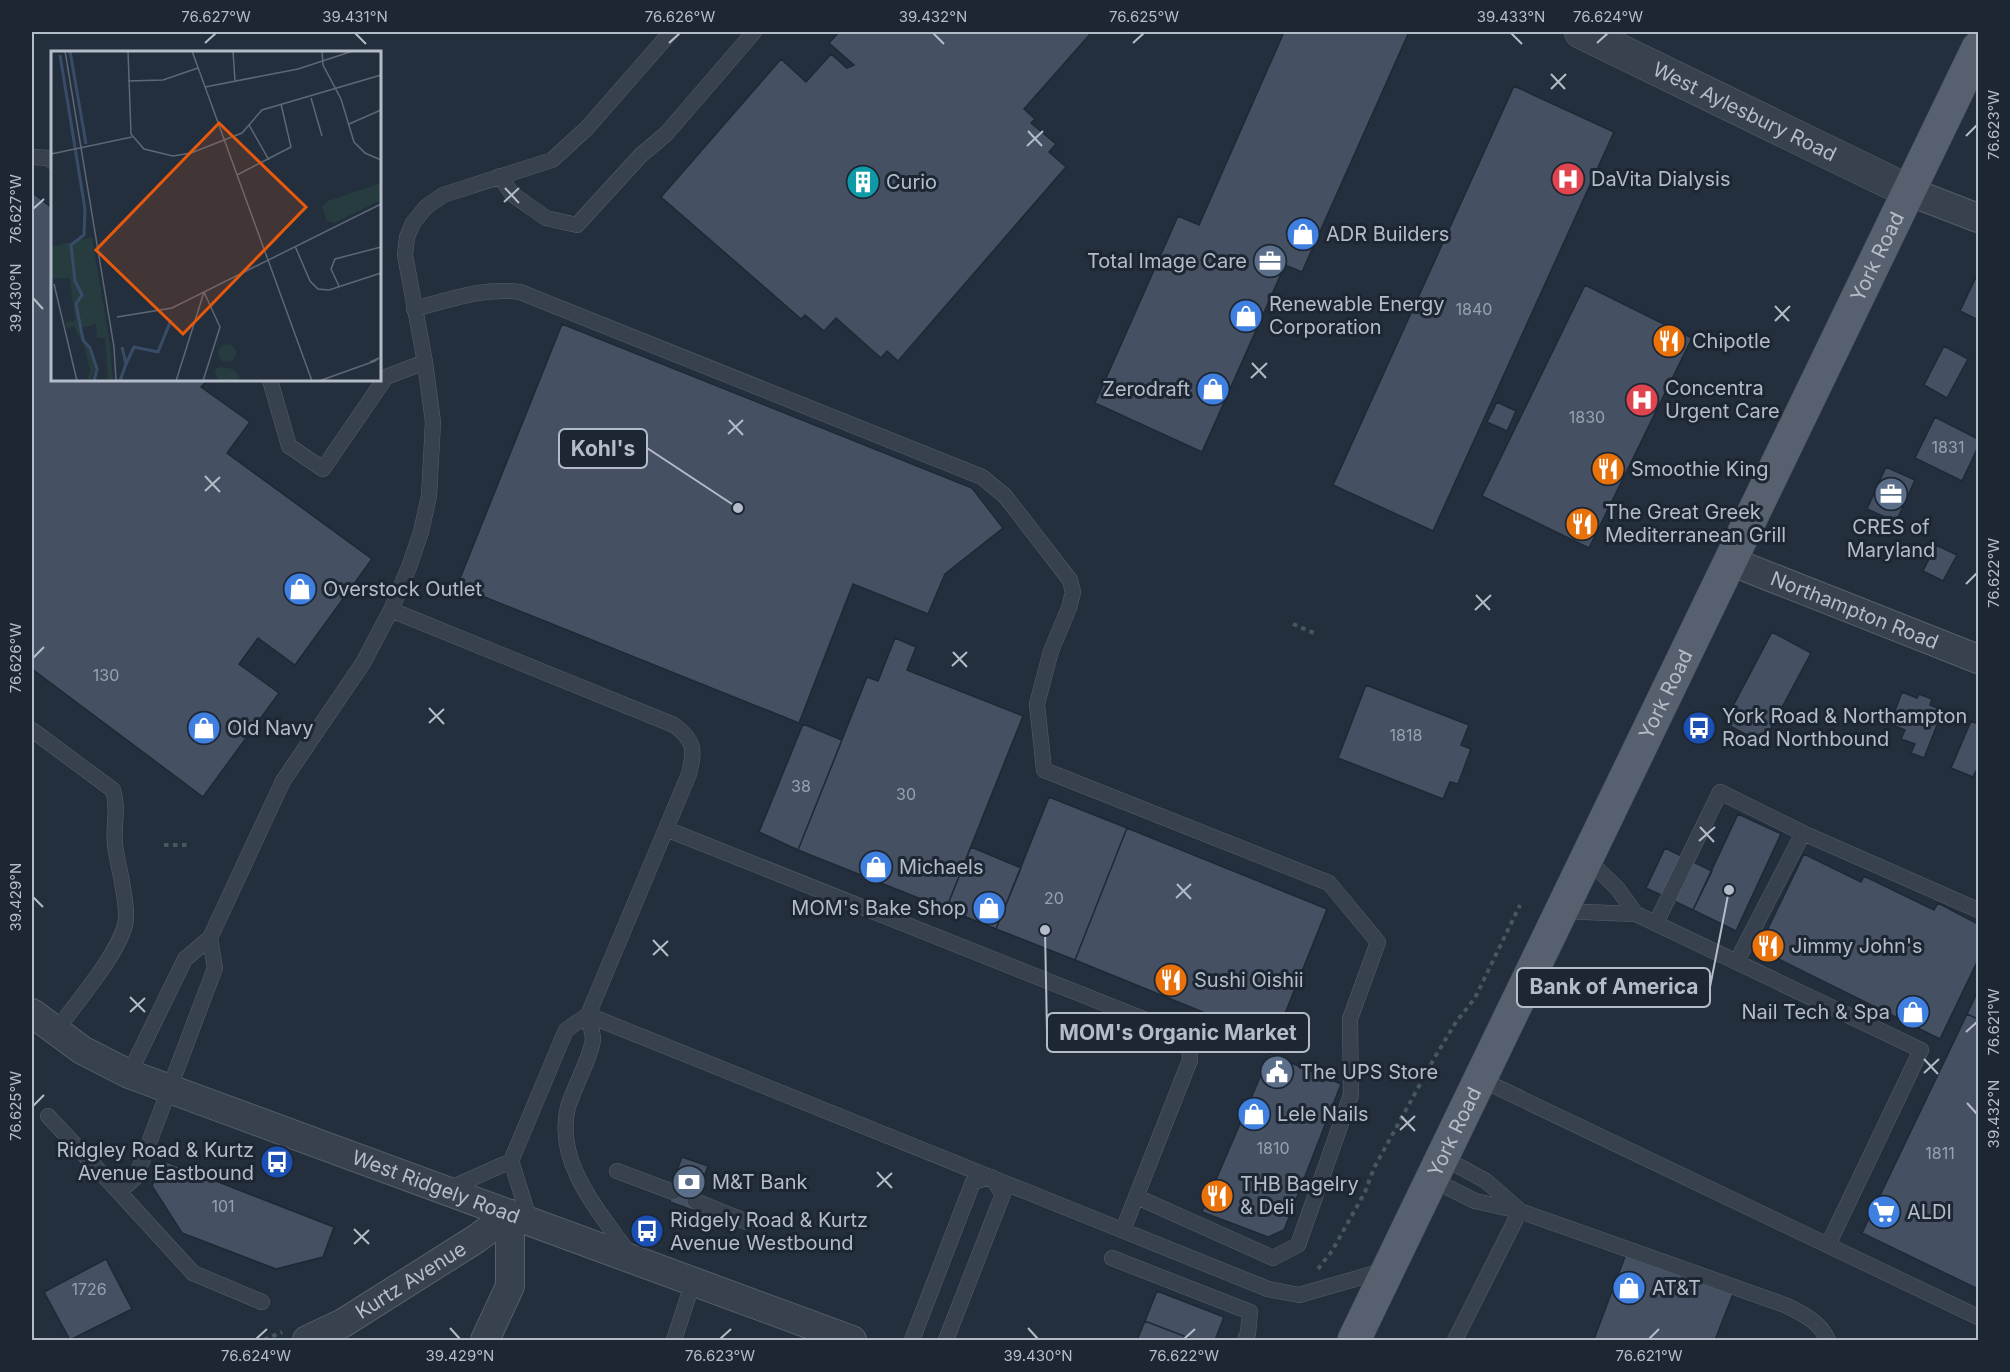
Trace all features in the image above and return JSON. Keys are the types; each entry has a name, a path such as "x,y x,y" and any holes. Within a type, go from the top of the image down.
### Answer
{"main road":[{"name":"York Road","path":"1354,1341 1978,48"}],"street":[{"name":"West Aylesbury Road","path":"1581,32 1908,191"},
{"path":"1908,191 1978,218"},
{"name":"Northampton Road","path":"1730,561 1978,659"},
{"name":"West Ridgely Road","path":"32,1013 82,1050 129,1074 852,1341"},
{"path":"485,1341 510,1286 520,1218"},
{"name":"Kurtz Avenue","path":"307,1341 343,1323 476,1239 520,1218"}],"lane":[{"path":"500,177 512,194 546,218 578,225 641,155 666,134 754,32"},
{"path":"129,1074 185,959 210,938 283,781 363,663 410,567 429,496 433,422 425,362 405,255 407,237 413,223 426,207 442,195 552,159 587,128 666,33"},
{"path":"32,157 51,160"},
{"path":"414,309 480,292 501,290 520,292 982,477 1005,496 1070,580 1073,592 1069,608 1051,651 1036,704 1044,770 1329,883 1370,930 1378,942 1350,1019 1352,1095 1298,1245 1273,1258 1137,1197"},
{"path":"270,381 289,446 323,469 386,377 425,362"},
{"path":"391,609 674,725 685,733 692,744 693,758 689,774 588,1015 566,1030 510,1161 520,1218"},
{"path":"32,730 113,790 117,802 115,842 127,915 125,929 116,948 56,1031"},
{"path":"1656,923 1720,792 1803,832 1978,910"},
{"path":"666,830 1176,1032 1184,1039 1190,1048 1191,1060 1123,1230"},
{"path":"1737,961 1803,832"},
{"path":"1587,858 1617,888 1636,914"},
{"path":"1560,911 1636,914 1921,1050 1828,1245"},
{"path":"118,1192 136,1177 215,968 210,938"},
{"path":"588,1015 1268,1289 1299,1295 1388,1270"},
{"path":"588,1015 593,1040 568,1108 566,1140 572,1164 587,1193 633,1260"},
{"path":"1480,1079 1978,1317"},
{"path":"48,1116 193,1273 262,1302"},
{"path":"446,1190 510,1161"},
{"path":"1437,1168 1486,1181 1520,1211"},
{"path":"1437,1168 1475,1201 1520,1211 1585,1236 1785,1305 1813,1321 1825,1333 1828,1341"},
{"path":"617,1171 673,1192"},
{"path":"912,1341 973,1182 991,1177"},
{"path":"946,1341 1003,1194 991,1177"},
{"path":"695,1201 747,1222"},
{"path":"1455,1341 1520,1211"},
{"path":"1112,1258 1250,1312 1245,1341"},
{"path":"674,1341 693,1282"}],"path":[{"path":"1293,624 1314,633"},
{"path":"164,844 191,845"},
{"path":"1310,1292 1318,1268 1332,1251 1365,1191 1374,1167 1430,1066 1456,1022 1475,998 1520,905"}],"building":[{"name":"Curio","path":"839,32 1092,32 1024,109 1035,119 1031,123 1056,144 1049,152 1066,167 898,361 887,351 881,358 836,318 824,331 805,315 801,319 661,197 781,59 806,82 831,54 847,68 854,65 829,43"},
{"path":"1284,32 1409,32 1302,272 1285,265 1202,452 1095,403 1178,216 1199,225"},
{"path":"1514,86 1614,132 1433,531 1333,485"},
{"path":"34,194 51,207 51,381 207,381 201,387 250,422 227,453 372,559 295,665 258,638 239,664 279,693 203,797 32,669 32,195"},
{"path":"1975,279 1978,280 1978,320 1960,311"},
{"path":"1585,285 1692,338 1589,548 1482,496"},
{"path":"562,324 972,488 1003,528 945,574 928,614 853,584 799,723 457,586"},
{"path":"1944,346 1968,359 1947,398 1924,385"},
{"path":"1497,402 1516,411 1507,431 1487,422"},
{"path":"1935,417 1978,439 1978,447 1962,481 1915,458"},
{"name":"CRES of Maryland","path":"1886,467 1915,480 1896,522 1867,509"},
{"path":"1936,545 1957,555 1943,581 1923,571"},
{"path":"1772,632 1811,653 1763,743 1724,723"},
{"path":"895,638 916,647 907,670 1023,716 946,909 798,850 867,677 878,681"},
{"path":"1366,685 1469,725 1461,745 1471,749 1458,784 1450,782 1443,799 1338,758"},
{"path":"1902,692 1917,698 1919,694 1932,699 1930,705 1943,710 1924,758 1911,753 1915,744 1901,739 1905,730 1890,724"},
{"path":"1971,721 1978,724 1978,767 1973,777 1951,768"},
{"path":"803,724 842,740 798,850 759,832"},
{"path":"1049,797 1127,828 1075,960 996,929"},
{"path":"1738,814 1781,834 1736,931 1693,910"},
{"path":"1127,828 1327,909 1274,1041 1075,960"},
{"path":"971,847 1021,868 996,929 946,909"},
{"path":"1665,848 1712,871 1693,910 1646,888"},
{"path":"1804,854 1861,882 1864,876 1934,910 1938,903 1978,924 1978,960 1940,1039 1758,949"},
{"path":"1978,991 1978,1019 1967,1014"},
{"path":"1967,1014 1978,1019 1978,1289 1862,1233"},
{"path":"1270,1054 1341,1084 1284,1230 1268,1237 1202,1212"},
{"name":"M&T Bank","path":"682,1157 708,1166 692,1210 670,1202 681,1171 677,1170"},
{"path":"162,1160 334,1227 323,1257 276,1269 182,1233 152,1186"},
{"path":"1626,1254 1733,1294 1715,1340 1594,1339"},
{"path":"106,1259 132,1309 70,1340 44,1292"},
{"path":"1157,1291 1224,1317 1215,1340 1194,1340 1145,1321"},
{"path":"1145,1321 1194,1340 1137,1340"}],"place":[{"name":"DaVita Dialysis","path":"1568,179"},
{"name":"Curio","path":"863,182"},
{"name":"ADR Builders","path":"1303,234"},
{"name":"Total Image Care","path":"1270,261"},
{"name":"Renewable Energy Corporation","path":"1246,316"},
{"name":"Chipotle","path":"1669,341"},
{"name":"Zerodraft","path":"1213,389"},
{"name":"Concentra Urgent Care","path":"1642,400"},
{"name":"Smoothie King","path":"1608,469"},
{"name":"CRES of Maryland","path":"1891,494"},
{"name":"Kohl's","path":"738,508"},
{"name":"The Great Greek Mediterranean Grill","path":"1582,524"},
{"name":"Overstock Outlet","path":"300,589"},
{"name":"Old Navy","path":"204,728"},
{"name":"York Road & Northampton Road Northbound","path":"1699,728"},
{"name":"Michaels","path":"876,867"},
{"name":"Bank of America","path":"1729,890"},
{"name":"MOM's Bake Shop","path":"989,908"},
{"name":"MOM's Organic Market","path":"1045,930"},
{"name":"Jimmy John's","path":"1768,946"},
{"name":"Sushi Oishii","path":"1171,980"},
{"name":"Nail Tech & Spa","path":"1913,1012"},
{"name":"The UPS Store","path":"1277,1072"},
{"name":"Lele Nails","path":"1254,1114"},
{"name":"Ridgley Road & Kurtz Avenue Eastbound","path":"277,1162"},
{"name":"M&T Bank","path":"689,1182"},
{"name":"THB Bagelry & Deli","path":"1217,1196"},
{"name":"ALDI","path":"1884,1212"},
{"name":"Ridgely Road & Kurtz Avenue Westbound","path":"647,1231"},
{"name":"AT&T","path":"1629,1288"}]}
